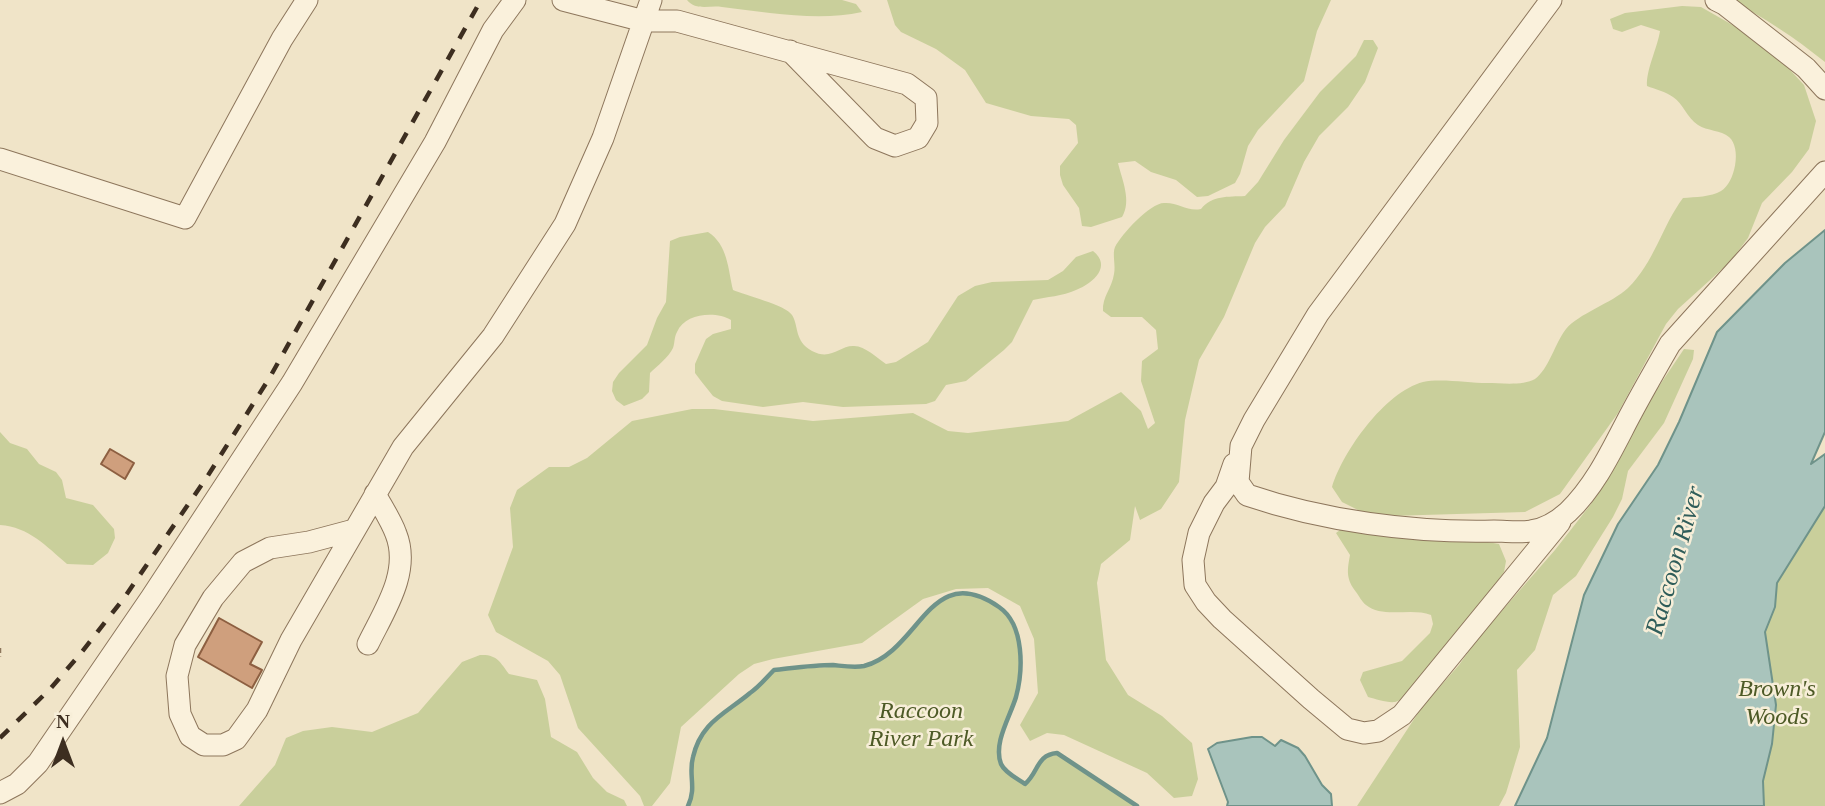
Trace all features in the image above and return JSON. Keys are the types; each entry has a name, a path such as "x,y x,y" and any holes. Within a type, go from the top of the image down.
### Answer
{"lane":[{"path":"0,159 185,218 282,39 307,0"},
{"path":"0,793 17,784 38,763 151,598 285,394 435,142 493,30 515,0"},
{"path":"562,0 644,21 677,22 790,51 907,84 926,98 927,123 918,138 895,146 875,138 790,51"},
{"path":"354,530 309,542 270,548 243,562 213,598 185,645 177,676 180,715 190,736 204,745 222,746 236,739 257,710 291,640 403,447 493,336 565,224 603,138 651,0"},
{"path":"1551,0 1318,314 1254,420 1226,487 1214,503 1199,533 1193,560 1195,585 1222,620 1347,729 1364,733 1378,731 1402,715 1602,468 1670,344 1825,172"},
{"path":"1716,0 1806,68 1825,89"},
{"path":"1241,446 1238,482 1247,495 1388,526 1460,532 1521,531 1544,528 1568,512"},
{"path":"368,644 396,586 400,568 397,535 375,494"},
{"path":"1521,531 1531,544 1532,551 1526,564"}],"path":[{"path":"0,648 0,657"}],"green space":[{"path":"687,0 842,0 856,4 862,12 827,16 792,15 699,7"},
{"path":"887,0 1331,0 1317,31 1304,81 1258,130 1248,146 1235,183 1208,196 1197,197 1176,180 1151,172 1135,161 1118,163 1125,190 1125,211 1122,217 1091,227 1082,226 1079,208 1063,185 1060,175 1060,166 1078,143 1076,125 1069,119 1031,116 986,103 965,70 936,49 901,32 895,25"},
{"path":"1730,0 1825,0 1825,62 1779,28"},
{"path":"1682,6 1701,7 1766,44 1804,85 1816,121 1809,149 1792,172 1762,203 1748,238 1730,262 1678,309 1666,324 1618,413 1560,494 1525,512 1389,516 1360,511 1342,502 1332,487 1346,457 1367,425 1394,398 1409,388 1430,381 1512,384 1535,379 1571,324 1621,293 1637,278 1683,198 1713,194 1726,187 1735,165 1733,142 1722,133 1698,125 1676,100 1647,86 1660,31 1641,25 1622,32 1613,29 1610,19 1625,13"},
{"path":"1364,40 1373,40 1378,48 1365,82 1348,107 1319,136 1304,162 1285,206 1265,227 1255,243 1224,317 1199,360 1185,420 1179,482 1161,509 1140,520 1135,506 1130,540 1101,564 1097,583 1106,660 1128,695 1162,716 1192,743 1198,779 1192,796 1174,798 1147,773 1064,735 1047,733 1030,741 1020,725 1038,693 1034,639 1020,606 988,588 956,589 923,599 862,643 754,664 739,674 681,727 670,783 652,806 644,806 640,796 578,728 560,675 548,661 496,632 488,615 513,547 510,508 517,490 549,467 569,467 587,458 632,421 692,409 714,409 813,421 913,413 948,431 968,433 1068,421 1121,392 1141,411 1148,429 1155,423 1141,381 1142,361 1158,349 1156,330 1142,317 1111,317 1103,311 1114,274 1115,247 1136,220 1158,204 1169,203 1196,210 1215,199 1245,196 1258,182 1284,140 1320,92 1356,56"},
{"path":"708,232 720,244 733,290 788,311 806,347 824,354 857,346 886,364 896,362 928,342 958,296 975,286 992,282 1048,280 1063,271 1076,257 1093,251 1101,262 1101,268 1094,279 1083,287 1066,294 1033,300 1012,342 1004,350 966,381 946,385 935,401 926,404 843,407 803,402 763,407 722,401 713,396 695,373 695,364 706,339 731,329 731,320 709,315 694,317 681,326 671,351 650,373 649,392 642,399 624,406 616,400 612,391 613,382 647,345 666,302 670,241"},
{"path":"1684,349 1694,350 1693,359 1664,423 1628,471 1622,499 1576,576 1553,595 1535,650 1517,670 1520,747 1506,793 1499,806 1357,806 1422,707 1591,504 1647,404"},
{"path":"0,432 10,443 27,449 39,464 56,472 62,480 66,498 93,505 114,529 115,538 108,553 93,565 67,564 28,533 0,525"},
{"name":"Brown's Woods","path":"1825,465 1825,806 1731,806 1728,696"},
{"path":"1344,527 1444,542 1482,541 1499,544 1506,561 1504,572 1436,665 1406,696 1395,702 1368,697 1360,680 1363,672 1402,661 1430,633 1433,624 1431,615 1381,611 1365,604 1350,583 1350,555 1336,533"},
{"name":"Raccoon River Park","path":"956,593 976,595 992,602 1004,613 1018,642 1020,659 1016,696 999,746 1001,763 1005,770 1026,784 1045,757 1057,753 1137,806 688,806 692,793 692,763 702,735 715,720 774,670 866,665 901,642 942,598"},
{"path":"480,655 494,657 509,674 537,680 545,699 551,737 577,752 593,778 607,792 624,800 627,806 239,806 275,765 286,738 303,731 332,727 372,732 418,713 462,662"}],"water":[{"name":"Raccoon River","path":"1825,230 1825,432 1811,464 1825,454 1825,506 1777,583 1775,607 1765,632 1776,705 1772,744 1763,781 1764,806 1515,806 1547,738 1584,595 1618,524 1658,465 1717,332 1785,263"},
{"path":"1262,737 1275,746 1281,740 1298,748 1331,794 1332,806 1227,806 1228,802 1208,749 1217,743"}],"building":[{"path":"110,449 134,463 125,479 101,464"},
{"path":"219,618 262,642 250,664 262,670 252,688 198,657"}],"waterway":[{"path":"688,806 692,793 692,763 702,735 715,720 774,670 826,665 864,666 883,657 899,644 927,613 941,601 956,594 975,595 999,607 1014,625 1018,637 1020,674 1016,697 999,747 1003,767 1025,784 1045,757 1057,753 1137,806"}],"railway":[{"path":"0,738 51,688 81,653 124,598 207,477 270,377 481,0"}]}
